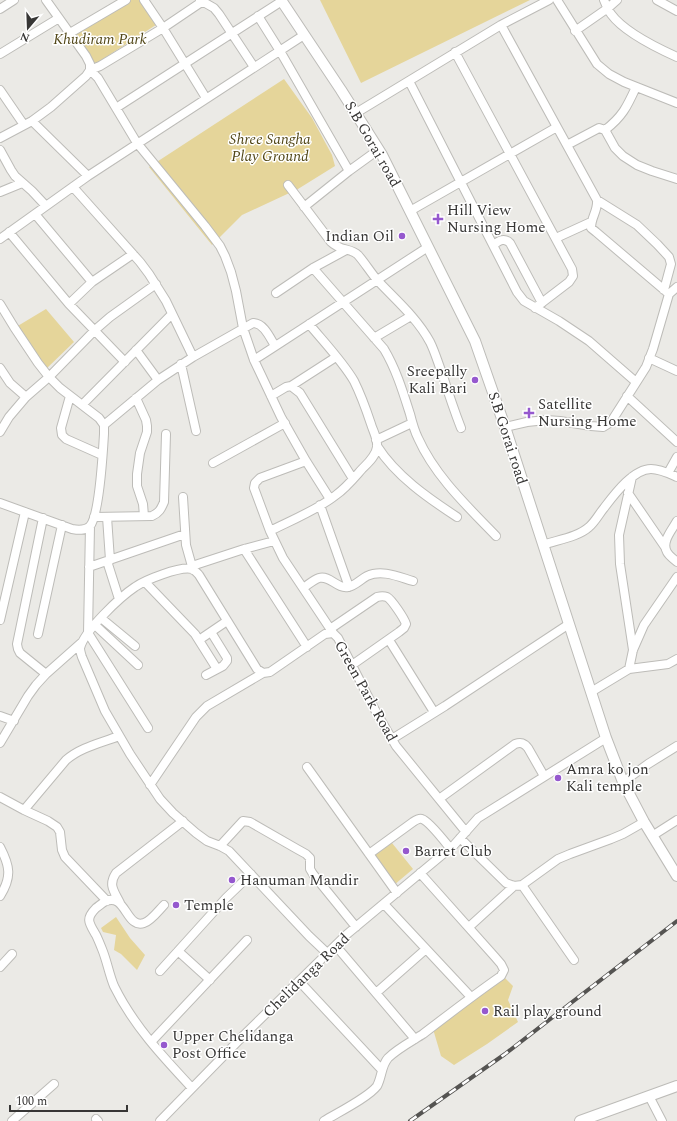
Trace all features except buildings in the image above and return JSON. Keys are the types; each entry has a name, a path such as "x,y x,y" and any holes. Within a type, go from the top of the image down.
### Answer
{"street":[{"path":"0,9 14,0"},
{"path":"0,138 32,121 86,76 90,70 90,64 86,56 46,0"},
{"path":"70,33 126,0"},
{"path":"144,0 206,98"},
{"path":"116,108 281,0"},
{"name":"S.B Gorai road","path":"281,0 356,113 378,150 475,340 505,427 606,738 623,782 652,836 677,876"},
{"path":"356,113 501,25 548,0"},
{"path":"557,0 597,64 608,74 677,103"},
{"path":"575,31 606,4 617,0"},
{"path":"657,0 677,11"},
{"path":"90,70 100,66 163,28 201,1 214,8 219,14 254,67"},
{"path":"606,4 611,14 622,26 658,48 677,57"},
{"path":"258,16 280,51 349,171"},
{"path":"0,54 59,18"},
{"path":"501,25 597,200 598,207 591,222 591,228 667,292"},
{"path":"0,239 88,176 304,35"},
{"path":"456,52 572,269 573,276 569,282 539,305"},
{"path":"90,70 98,78 138,143 220,246 232,278 243,328 254,360 270,396 306,461 330,499"},
{"path":"409,81 517,292 524,301 539,305 589,341 636,382"},
{"path":"605,130 626,108 636,87"},
{"path":"0,90 24,125"},
{"path":"32,121 88,176"},
{"path":"410,211 557,127"},
{"path":"567,145 599,128 605,130 615,148 623,156 637,165 677,179"},
{"path":"0,150 11,170 46,206"},
{"path":"304,207 378,150"},
{"path":"0,192 22,183"},
{"path":"288,185 331,242 335,246 357,254 377,280 423,331 430,343 461,428"},
{"path":"73,187 133,254 156,284 194,356"},
{"path":"505,427 527,422 546,420 603,427 611,422 646,367 650,358 667,292 671,264 669,257 637,225 597,200"},
{"path":"35,214 92,282"},
{"path":"556,238 591,222"},
{"path":"9,232 69,304 125,362"},
{"path":"492,245 503,239 510,243 539,305"},
{"path":"254,360 428,246"},
{"path":"276,294 313,268 346,250"},
{"path":"69,304 92,282 133,254"},
{"path":"313,268 384,349 394,368 420,443 430,460 458,496 496,536"},
{"path":"0,432 9,417 26,397 49,377 95,330 110,317 156,284"},
{"path":"667,292 677,287"},
{"path":"0,304 30,351 49,377 70,396 99,418 104,425 98,497 94,517 90,526 88,633 148,728"},
{"path":"82,405 172,314"},
{"path":"374,338 411,316"},
{"path":"104,425 158,380 194,356 243,328 254,323 261,325 275,346"},
{"path":"309,324 353,380 360,393 377,443 385,458 412,484 457,517"},
{"path":"136,350 158,380"},
{"path":"270,396 286,387 291,386 336,357"},
{"path":"650,358 677,371"},
{"path":"181,364 196,431"},
{"path":"0,368 10,383 26,397"},
{"path":"291,386 300,393 353,479"},
{"path":"70,396 61,428 62,435 66,439 102,455"},
{"path":"627,396 677,442"},
{"path":"136,398 146,420 147,426 147,432 140,453 137,474 137,486 143,504 144,516"},
{"path":"213,462 285,423"},
{"path":"377,443 412,423"},
{"path":"94,517 152,516 158,513 164,502 166,434"},
{"path":"270,531 320,506 341,491 371,459 376,452 377,443"},
{"path":"668,473 677,457"},
{"path":"306,461 260,478 255,483 254,488 256,494 270,531 283,558 331,631 377,597 381,596 386,596 390,599 405,620 406,624 400,632 352,665"},
{"path":"543,545 580,533 589,528 618,492 632,478 642,471 650,469 662,470 677,477"},
{"path":"632,478 619,535 619,550 633,650"},
{"path":"628,493 665,547 668,554 677,562"},
{"path":"183,497 186,545 192,568 199,575 257,669 263,673"},
{"path":"0,503 72,529 82,530 90,526"},
{"path":"320,506 349,587"},
{"path":"0,620 25,512"},
{"path":"107,517 108,561 119,599"},
{"path":"43,518 17,644 20,653 46,674"},
{"path":"665,547 666,540 677,522"},
{"path":"38,634 62,525"},
{"path":"89,567 185,534"},
{"path":"274,540 192,568 176,570 136,587 119,599 101,618 88,633 80,649 105,710 119,736 164,803 173,813 208,841 229,851 309,936 328,954"},
{"path":"244,549 307,647"},
{"path":"303,588 320,578 324,578 344,587 349,587 367,576 380,573 413,581"},
{"path":"629,669 633,650 644,625 677,577"},
{"path":"145,582 195,634 217,669"},
{"path":"101,618 134,646"},
{"path":"199,640 228,621"},
{"path":"392,739 569,624"},
{"path":"95,625 138,665"},
{"name":"Green Park Road","path":"150,784 189,726 201,711 263,673 270,672 331,631 338,638 375,710 392,739 411,765 466,832"},
{"path":"206,675 226,664 227,658 211,632"},
{"path":"389,640 434,712"},
{"path":"0,743 28,696 46,674 83,641"},
{"path":"591,692 629,669 668,664 677,659"},
{"path":"0,716 14,721"},
{"path":"24,810 66,760 72,755 119,736"},
{"name":"Chelidanga Road","path":"160,1121 299,981 356,927 450,848 478,818 606,738"},
{"path":"439,799 514,744 520,742 525,744 528,748 544,776"},
{"path":"623,782 677,746"},
{"path":"306,767 397,893"},
{"path":"0,797 57,826 60,832 62,850 65,856 107,901"},
{"path":"369,854 418,819 423,819 428,823 450,848"},
{"path":"652,836 677,820"},
{"path":"164,904 144,924 138,924 133,921 120,903 112,883 113,878 116,873 183,821"},
{"path":"220,846 243,822 250,822 298,849 310,858 310,869 313,874 356,927"},
{"path":"469,927 518,886 558,859 611,840 644,822"},
{"path":"460,838 506,883 518,886 574,960"},
{"path":"0,847 9,870 8,881 0,896"},
{"path":"324,1121 369,1094 377,1085 385,1062 389,1057 472,998 501,976 504,970 495,957 420,873"},
{"path":"160,970 226,898 251,874"},
{"path":"120,903 114,900 101,904 91,913 89,920 90,926 101,946 114,985 132,1016 151,1042 192,1088"},
{"path":"384,904 472,998"},
{"path":"151,1042 247,940"},
{"path":"336,946 415,1039"},
{"path":"376,993 426,949"},
{"path":"178,951 210,980"},
{"path":"0,967 12,954"},
{"path":"299,981 382,1070"},
{"path":"12,1121 54,1084"},
{"path":"580,1121 677,1086"},
{"path":"650,1096 662,1121"}],"green space":[{"name":"Khudiram Park","path":"131,0 143,0 159,23 95,64 74,34"},
{"path":"320,0 530,0 361,83"},
{"name":"Shree Sangha Play Ground","path":"284,79 312,118 332,155 335,166 298,189 242,215 212,245 149,167"},
{"path":"46,309 74,342 45,370 16,327"},
{"path":"392,843 413,869 394,885 372,857"},
{"path":"116,917 130,938 145,955 137,970 121,954 114,950 116,935 103,932 101,928"},
{"name":"Rail play ground","path":"504,977 513,986 508,1000 518,1022 454,1065 441,1056 433,1029"}],"railway":[{"path":"410,1121 505,1054 677,921"}],"place":[{"name":"Hill View Nursing Home","path":"438,219"},
{"name":"Indian Oil","path":"402,236"},
{"name":"Sreepally Kali Bari","path":"475,380"},
{"name":"Satellite Nursing Home","path":"529,413"},
{"name":"Amra ko jon Kali temple","path":"558,778"},
{"name":"Barret Club","path":"406,851"},
{"name":"Hanuman Mandir","path":"232,880"},
{"name":"Temple","path":"176,905"},
{"name":"Rail play ground","path":"485,1011"},
{"name":"Upper Chelidanga Post Office","path":"164,1045"}]}
